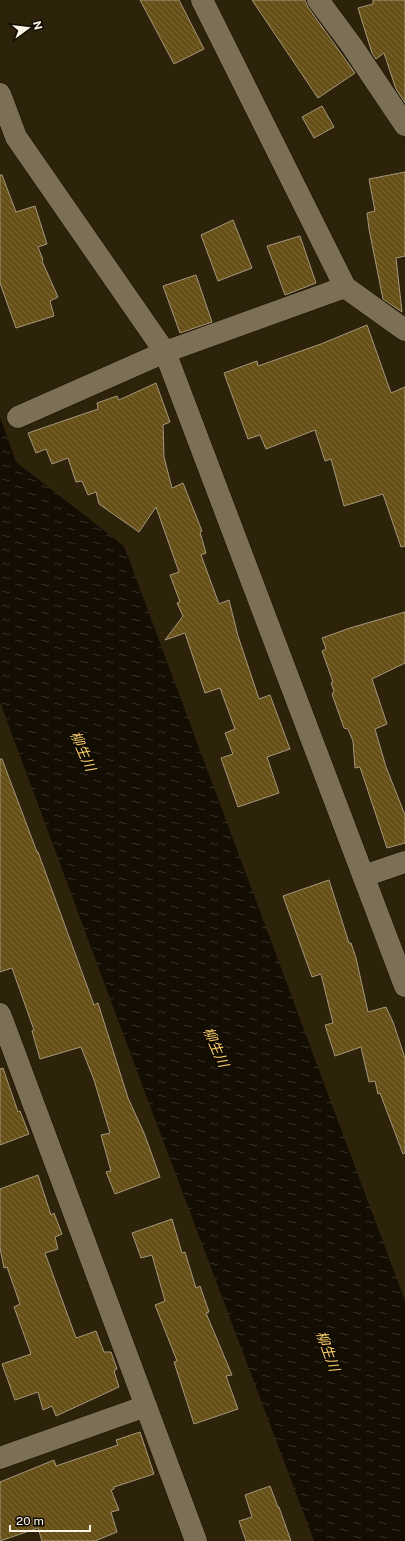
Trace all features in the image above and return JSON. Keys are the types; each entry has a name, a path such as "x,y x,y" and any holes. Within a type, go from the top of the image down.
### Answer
{"street":[{"path":"202,0 345,287 405,330"},
{"path":"318,0 352,46 405,125"},
{"path":"0,94 16,137 165,352 405,986"},
{"path":"18,417 165,352 345,287"},
{"path":"364,876 405,862"},
{"path":"0,1014 196,1541"},
{"path":"0,1458 146,1406"}],"water":[{"name":"柳生川","path":"0,417 16,462 124,546 405,1301 405,1541 314,1541 0,702"}],"building":[{"path":"140,0 179,0 204,49 174,64"},
{"path":"252,0 305,0 308,7 355,73 318,98"},
{"path":"373,0 405,0 405,103 396,89 384,53 376,59 372,53 358,8 373,4"},
{"path":"322,106 334,127 314,138 302,117"},
{"path":"405,172 405,256 396,258 402,312 383,299 367,213 375,211 369,179"},
{"path":"0,175 2,175 16,212 35,206 47,244 38,247 43,260 42,261 58,297 50,301 54,316 16,328 0,283"},
{"path":"233,220 252,268 218,281 201,235"},
{"path":"300,236 316,283 285,295 267,246"},
{"path":"196,275 212,322 180,333 163,286"},
{"path":"367,325 391,393 405,387 405,546 401,547 383,494 344,506 331,459 325,461 315,430 266,449 260,435 248,439 224,373 257,361 258,366 321,344"},
{"path":"156,383 170,422 163,425 164,457 172,488 183,483 202,531 200,532 206,553 201,555 219,604 229,600 238,636 259,699 270,695 290,749 267,757 279,793 238,807 221,758 233,754 225,733 235,729 220,688 205,693 185,633 165,640 183,616 177,603 180,602 170,575 179,572 156,507 139,532 99,504 96,492 88,495 82,481 76,482 68,458 52,464 46,449 36,453 28,433 98,409 97,403 117,396 119,400"},
{"path":"405,612 405,663 372,679 387,724 375,729 386,767 405,815 405,843 387,848 360,767 355,768 353,741 348,729 344,728 332,694 334,691 331,683 333,682 322,651 326,649 322,638"},
{"path":"0,759 2,759 38,852 94,1005 98,1003 128,1098 144,1133 160,1177 115,1194 106,1172 111,1171 101,1135 110,1133 94,1080 81,1047 40,1059 32,1031 34,1030 12,968 0,972"},
{"path":"329,880 349,943 351,943 356,958 368,1012 386,1007 393,1022 405,1058 405,1153 403,1154 380,1093 378,1094 375,1081 369,1082 361,1047 335,1056 325,1025 333,1023 321,974 312,977 283,896"},
{"path":"3,1068 18,1112 20,1111 29,1134 0,1145 0,1069"},
{"path":"38,1175 51,1215 54,1213 62,1234 55,1237 58,1249 45,1253 76,1338 96,1331 104,1352 111,1352 117,1369 114,1371 119,1387 56,1416 52,1406 43,1410 38,1392 15,1400 2,1364 31,1354 14,1307 20,1304 7,1267 4,1268 0,1248 0,1189"},
{"path":"172,1219 182,1253 185,1252 196,1288 200,1286 209,1312 206,1313 232,1375 226,1376 238,1409 194,1424 174,1362 177,1361 155,1305 165,1301 152,1255 141,1258 132,1233"},
{"path":"140,1432 154,1474 114,1487 114,1489 111,1490 119,1510 111,1512 117,1532 95,1541 42,1541 38,1528 0,1541 0,1482 54,1460 56,1466 118,1445 116,1440"},
{"path":"270,1486 291,1541 246,1541 239,1521 252,1517 245,1495"}]}
